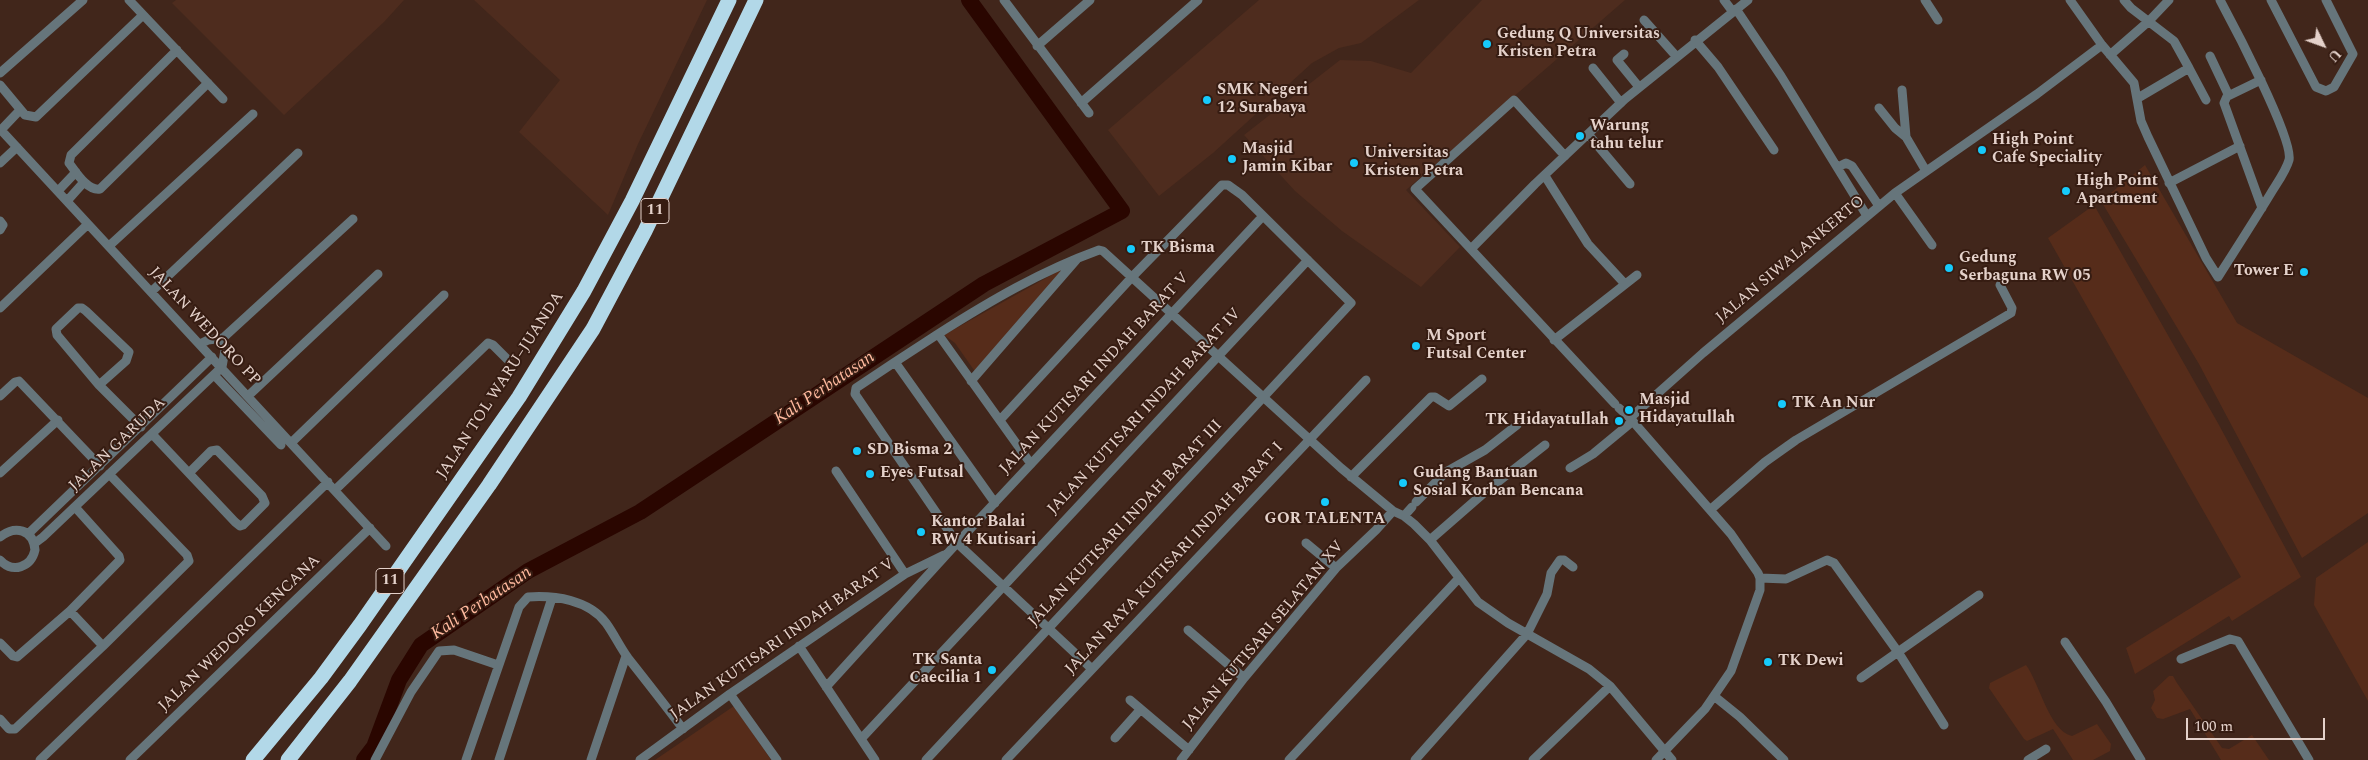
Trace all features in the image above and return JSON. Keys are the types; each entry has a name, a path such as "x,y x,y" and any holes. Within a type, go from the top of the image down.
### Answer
{"highway":[{"name":"JALAN TOL WARU–JUANDA","path":"253,760 321,678 360,625 519,397 584,291 632,201 729,0"},
{"name":"11","path":"288,760 350,681 538,412 592,329 620,279 756,0"}],"street":[{"path":"0,74 83,0"},
{"path":"129,0 223,99"},
{"path":"1004,0 1089,113"},
{"path":"1037,46 1090,0"},
{"path":"1082,103 1198,0"},
{"path":"1724,0 1734,10 1777,69 1867,216"},
{"path":"1471,250 1544,176 1621,103 1676,56 1748,0"},
{"path":"1925,0 1938,20"},
{"path":"2070,0 2102,45 2134,83 2141,120 2169,183 2206,258 2218,277 2262,208 2289,161 2289,148 2261,80 2220,0"},
{"path":"2124,0 2131,8 2174,41 2206,100"},
{"path":"2110,55 2149,21 2168,0"},
{"path":"2271,0 2316,87 2326,91 2334,87 2353,54 2326,0"},
{"path":"0,85 4,99 27,117 32,118 44,110 143,15"},
{"path":"1644,20 1676,56"},
{"path":"1696,40 1718,67 1774,150"},
{"name":"JALAN SIWALANKERTO","path":"1570,468 1592,454 1703,353 1895,193 2037,94 2102,45"},
{"path":"177,50 71,155 69,163 84,182 93,189 100,189 208,83"},
{"path":"1624,54 1617,60 1639,87"},
{"path":"2210,56 2228,96"},
{"path":"1593,68 1621,103"},
{"path":"2138,98 2189,68"},
{"path":"2261,80 2228,96 2224,103 2262,208"},
{"path":"1902,90 1906,136"},
{"path":"1565,156 1514,100 1415,188 1554,340 1631,419 1710,510 1750,561 1760,578 1760,590 1731,671 1705,709 1656,760"},
{"path":"1879,108 1895,128 1906,136 1926,171"},
{"path":"1,129 20,110"},
{"path":"109,246 253,114"},
{"name":"JALAN WEDORO PP","path":"1,129 386,546"},
{"path":"1588,134 1630,184"},
{"path":"2169,183 2240,146"},
{"path":"0,164 17,147"},
{"path":"151,292 298,154"},
{"path":"1838,167 1846,163 1851,164 1879,206"},
{"path":"58,191 76,172"},
{"path":"1544,176 1588,244 1625,284"},
{"path":"67,201 84,182"},
{"path":"1000,420 1133,276 1222,185 1232,188 1264,216 1308,260"},
{"path":"1895,193 1932,245"},
{"name":"JALAN KUTISARI INDAH BARAT V","path":"826,687 957,543 1264,216"},
{"path":"200,344 208,340 223,338 353,219"},
{"path":"0,220 3,225 0,230"},
{"path":"0,308 88,224"},
{"path":"1092,669 957,543 855,394 857,387 938,334 1012,289 1049,270 1101,250 1133,276 1351,477 1392,511 1404,516 1430,540 1478,602 1527,634 1581,664 1610,686 1672,760"},
{"path":"971,381 1079,257"},
{"name":"JALAN KUTISARI INDAH BARAT III","path":"926,760 1349,308 1350,300 1308,260"},
{"name":"JALAN KUTISARI INDAH BARAT IV","path":"861,739 1308,260"},
{"path":"248,396 378,274"},
{"path":"1554,340 1636,275"},
{"path":"1710,510 1765,462 1796,440 2011,313 2012,308 2000,285"},
{"path":"291,443 444,295"},
{"path":"99,385 126,361 128,352 86,311 78,308 55,332 71,355 99,385 141,427"},
{"path":"938,334 1031,464"},
{"path":"222,367 225,350 223,338"},
{"path":"335,490 488,343 493,345 508,359"},
{"name":"JALAN GARUDA","path":"28,534 212,357"},
{"path":"895,362 995,503"},
{"name":"JALAN GARUDA","path":"35,543 222,367"},
{"path":"214,375 281,446"},
{"path":"190,379 199,389"},
{"path":"1351,477 1431,397 1435,397 1449,406 1482,379"},
{"name":"JALAN RAYA KUTISARI INDAH BARAT I","path":"1006,760 1308,439 1366,380"},
{"path":"0,396 15,382 19,381 100,466"},
{"path":"0,473 58,420"},
{"path":"1404,516 1446,472 1485,450 1517,425"},
{"path":"152,434 189,473 240,526 265,503 262,496 217,450 212,450 189,473"},
{"path":"127,440 135,450"},
{"path":"1430,540 1485,492 1545,445"},
{"path":"836,471 905,574"},
{"path":"0,719 9,729 15,729 103,646 189,559 109,474"},
{"path":"40,760 328,482"},
{"path":"83,483 92,491"},
{"path":"0,643 13,656 17,657 70,611 120,559 75,507"},
{"name":"JALAN KUTISARI SELATAN XV","path":"1181,760 1244,678 1336,568 1376,530 1392,511"},
{"name":"JALAN WEDORO KENCANA","path":"130,760 370,528"},
{"path":"0,537 4,530 22,530 35,543 35,550 30,562 19,568 2,566"},
{"path":"1306,543 1336,568"},
{"name":"JALAN KUTISARI INDAH BARAT V","path":"640,760 730,694 905,574 948,553"},
{"path":"1415,760 1527,634 1548,594 1551,573 1557,562 1564,560 1573,567"},
{"path":"1760,578 1786,579 1823,562 1831,561 1849,581 1885,636 1898,652 1944,725"},
{"path":"1289,760 1459,578"},
{"path":"1862,678 1978,595"},
{"path":"466,760 522,601 533,597 579,603 594,612 606,623 626,656 683,729"},
{"path":"499,760 552,598"},
{"path":"70,611 103,646"},
{"path":"1188,630 1244,678"},
{"path":"2180,659 2230,638 2238,641 2309,760"},
{"path":"2065,642 2106,702 2142,760"},
{"path":"799,646 875,760"},
{"path":"375,760 411,692 439,651 454,650 498,665"},
{"path":"591,760 626,656"},
{"path":"1533,760 1610,686"},
{"path":"730,694 777,760"},
{"path":"1714,696 1740,717 1784,760"},
{"path":"1130,700 1189,750"},
{"path":"1115,738 1140,710"},
{"path":"2028,760 2046,750"}],"shaded area":[{"path":"176,0 404,0 384,22 284,115 172,3"},
{"path":"474,0 707,0 638,144 608,215 519,132 560,80"},
{"name":"SMK Negeri 12 Surabaya","path":"1259,0 1419,0 1361,43 1339,48 1312,63 1213,153 1159,196 1108,130"},
{"name":"Universitas Kristen Petra","path":"1482,0 1625,0 1406,190 1460,247 1421,287 1342,231 1295,191 1244,135 1340,60 1371,61 1411,73"},
{"path":"2145,165 2237,323 2368,398 2368,513 2302,558 2199,364 2101,201"},
{"path":"2094,205 2219,425 2301,577 2232,621 2229,616 2135,674 2126,648 2241,577 2048,238"},
{"path":"1064,268 976,373 955,343 944,335"},
{"path":"2368,542 2368,701 2314,605 2316,578"},
{"path":"2026,665 2057,725 2064,732 2072,736 2097,724 2111,744 2110,751 2093,760 2073,760 2053,729 2027,741 2024,739 1989,688 1990,683"},
{"path":"2169,676 2173,676 2222,748 2229,749 2252,735 2269,760 2221,760 2190,709 2163,719 2157,718 2151,708 2155,700 2153,691"},
{"path":"734,706 771,760 655,760"}],"waterway":[{"name":"Kali Perbatasan","path":"364,760 374,747 399,680 421,645 528,571 640,512 984,284 1122,211 969,0"}],"place":[{"name":"Gedung Q Universitas Kristen Petra","path":"1487,44"},
{"name":"SMK Negeri 12 Surabaya","path":"1207,100"},
{"name":"Warung tahu telur","path":"1580,136"},
{"name":"High Point Cafe Speciality","path":"1982,150"},
{"name":"Masjid Jamin Kibar","path":"1232,159"},
{"name":"Universitas Kristen Petra","path":"1354,163"},
{"name":"High Point Apartment","path":"2066,191"},
{"name":"TK Bisma","path":"1131,249"},
{"name":"Gedung Serbaguna RW 05","path":"1949,268"},
{"name":"Tower E","path":"2304,272"},
{"name":"M Sport Futsal Center","path":"1416,346"},
{"name":"TK An Nur","path":"1782,404"},
{"name":"Masjid Hidayatullah","path":"1629,410"},
{"name":"TK Hidayatullah","path":"1619,421"},
{"name":"SD Bisma 2","path":"857,451"},
{"name":"Eyes Futsal","path":"870,474"},
{"name":"Gudang Bantuan Sosial Korban Bencana","path":"1403,483"},
{"name":"GOR TALENTA","path":"1325,502"},
{"name":"Kantor Balai RW 4 Kutisari","path":"921,532"},
{"name":"TK Dewi","path":"1768,662"},
{"name":"TK Santa Caecilia 1","path":"992,670"}]}
